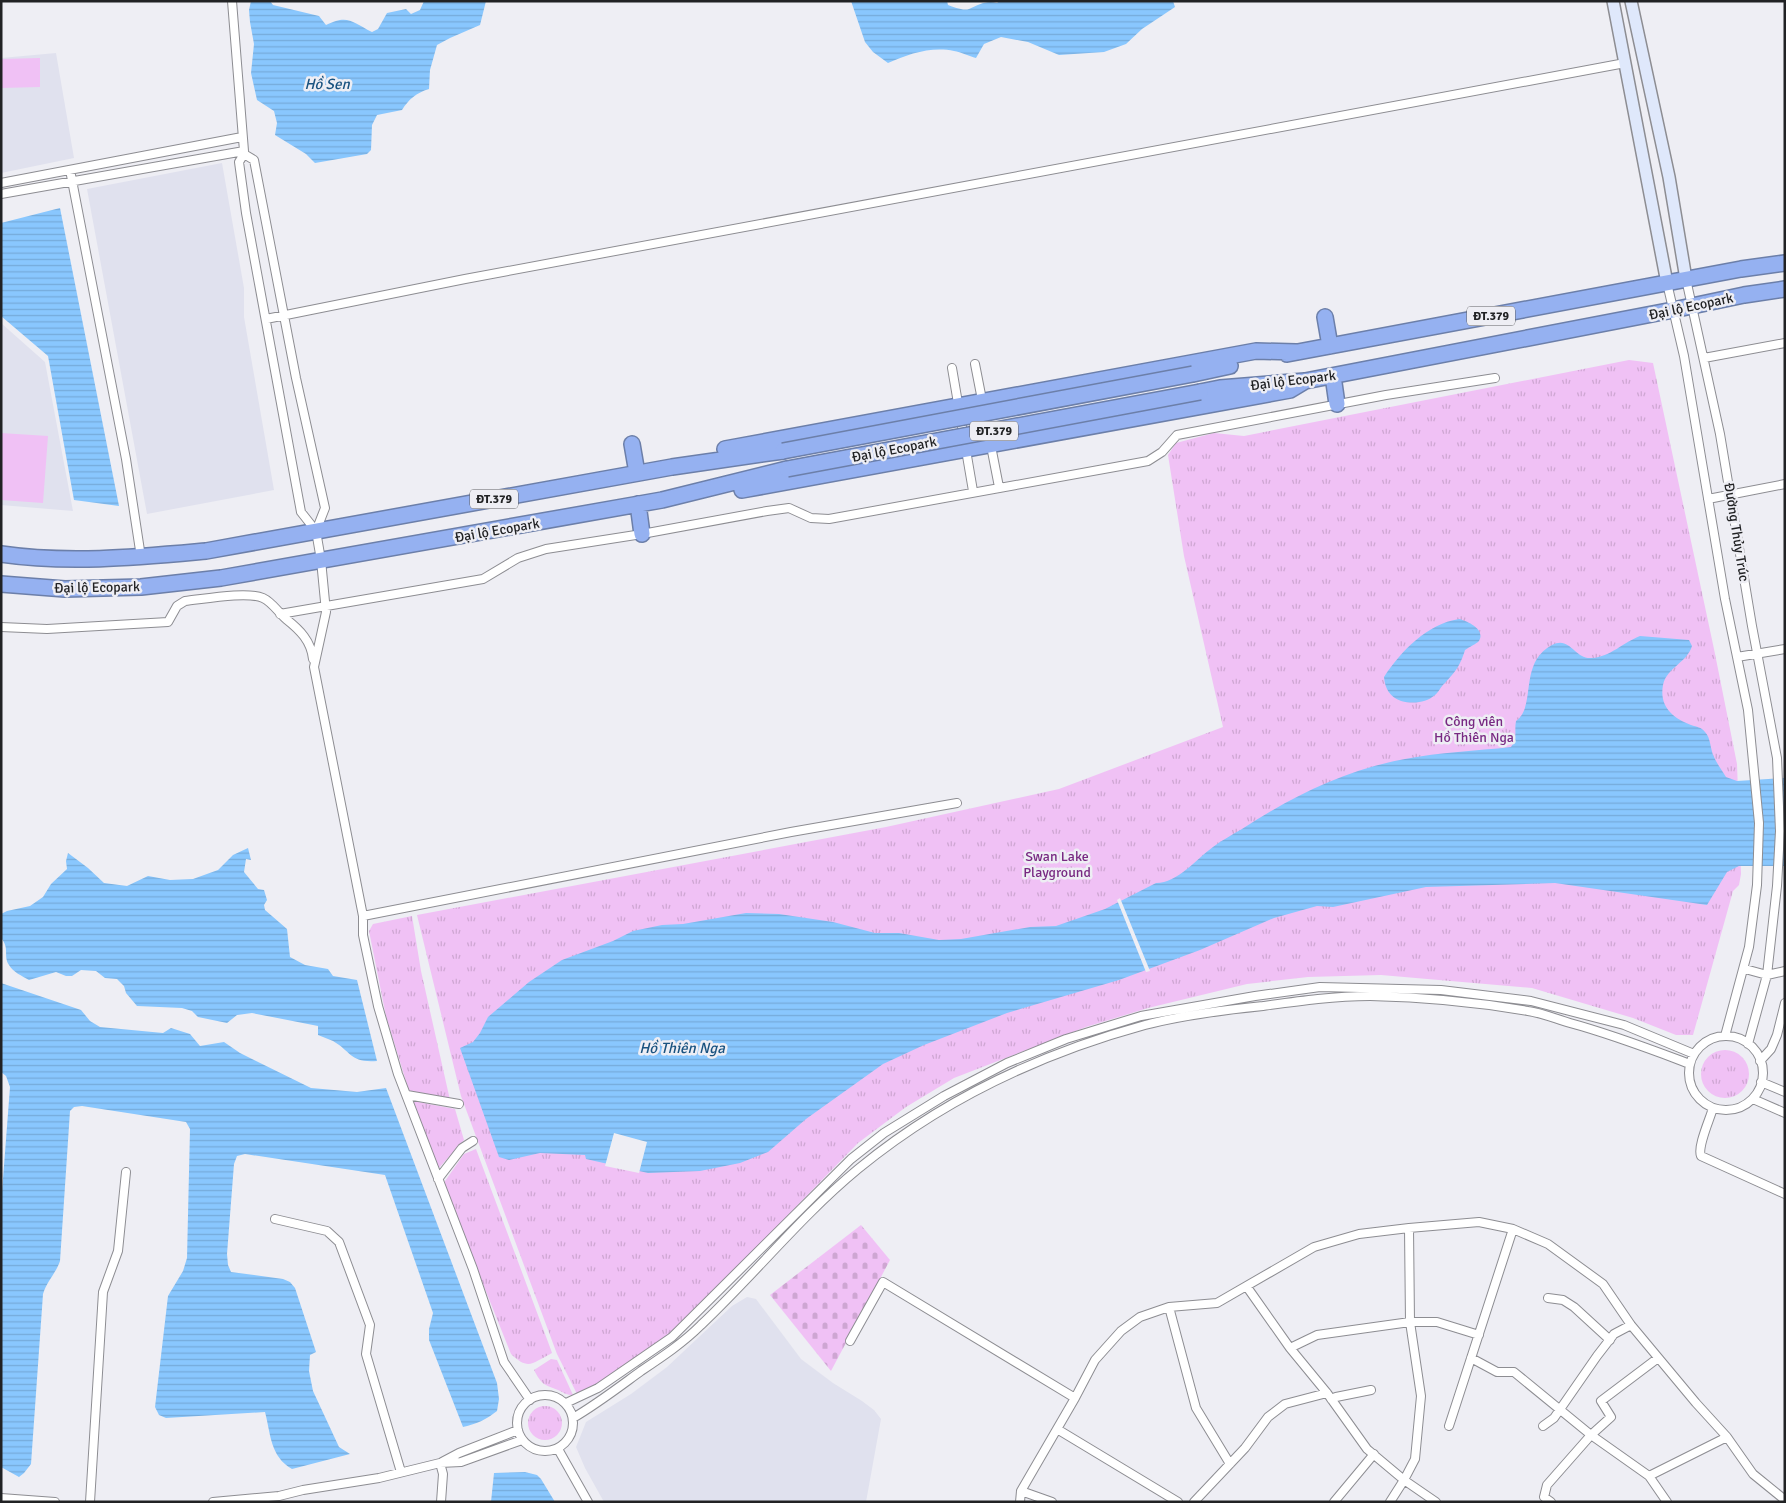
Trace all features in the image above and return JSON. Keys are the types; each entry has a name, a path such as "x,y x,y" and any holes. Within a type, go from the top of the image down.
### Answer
{"highway":[{"name":"Đại lộ Ecopark","path":"1,554 28,558 141,557 206,551 672,467 783,451 1193,374 1296,352 1686,279 1785,263"},
{"name":"Đại lộ Ecopark","path":"1,584 65,589 141,587 221,578 662,500 787,469 1220,388 1305,381 1744,295 1785,289"},
{"path":"1325,317 1330,346"},
{"path":"672,467 696,455 1256,351 1296,352"},
{"path":"1333,376 1336,404"},
{"path":"662,500 700,498 1290,390 1305,381"},
{"path":"632,444 638,473"},
{"path":"638,504 642,534"}],"main road":[{"path":"1614,1 1667,283"},
{"path":"1632,1 1669,177 1686,279"}],"street":[{"path":"232,1 244,153 239,162 246,212 301,512 316,531 321,560 326,606 324,626 315,656 314,667"},
{"path":"266,319 465,279 1625,63"},
{"path":"1,183 242,137"},
{"path":"1,194 244,153 254,160 296,378 325,508 316,531"},
{"path":"70,170 126,460 141,557"},
{"name":"Đường Thủy Trúc","path":"1686,279 1731,494 1757,654 1777,758 1780,831 1777,886 1767,975"},
{"name":"Đường Thủy Trúc","path":"1667,283 1684,356 1725,599 1748,710 1754,762 1759,823 1757,885 1745,969"},
{"path":"1704,358 1785,343"},
{"path":"975,364 999,487"},
{"path":"952,368 973,491"},
{"path":"280,614 483,579 518,558 546,549 789,508 811,518 829,519 973,491 1148,461 1162,452 1177,435 1336,404 1495,378"},
{"path":"1708,499 1785,484"},
{"path":"1,627 47,629 168,622 177,606 185,600 252,595 264,598 271,603 308,640 363,916 363,935 378,1006 398,1074 473,1269 504,1362 530,1400"},
{"path":"1737,657 1785,649"},
{"path":"363,916 790,832 958,804"},
{"path":"1725,1036 1745,969 1767,975 1785,971"},
{"path":"1748,1044 1767,975"},
{"path":"566,1403 598,1388 672,1337 851,1159 884,1133 926,1106 1007,1063 1066,1038 1141,1016 1255,996 1320,987 1425,989 1531,1001 1624,1025 1694,1054"},
{"path":"1424,999 1425,989"},
{"path":"573,1418 594,1406 678,1345 736,1290 798,1225 856,1171 896,1139 931,1115 1010,1073 1053,1055 1147,1025 1216,1011 1316,999 1370,996 1460,1001 1531,1011 1610,1034 1690,1064"},
{"path":"1760,1061 1771,1048 1777,1036 1785,1002"},
{"path":"1164,1012 1165,1021"},
{"path":"1571,1023 1574,1012"},
{"path":"1725,1036 1737,1038 1748,1044 1760,1061 1762,1076 1760,1088 1753,1098 1743,1106 1732,1110 1719,1110 1708,1106 1698,1098 1692,1088 1689,1076 1690,1064 1694,1054 1702,1045 1713,1039 1725,1036"},
{"path":"1761,1082 1785,1092"},
{"path":"407,1095 459,1104"},
{"path":"1753,1098 1785,1113"},
{"path":"926,1106 931,1115"},
{"path":"1713,1108 1701,1145 1700,1152 1702,1156 1785,1194"},
{"path":"438,1179 462,1148 474,1141"},
{"path":"90,1502 102,1292 118,1251 126,1172"},
{"path":"791,1218 798,1225"},
{"path":"275,1219 327,1230 338,1242 370,1325 366,1354 401,1472"},
{"path":"1020,1502 1020,1491 1075,1398 1095,1360 1121,1331 1140,1317 1169,1307 1217,1303 1314,1247 1358,1234 1479,1222 1513,1229 1548,1244 1603,1284 1631,1325 1727,1437 1754,1474 1785,1500"},
{"path":"1390,1502 1415,1459 1421,1396 1410,1322 1409,1228"},
{"path":"1449,1426 1513,1229"},
{"path":"850,1341 883,1282 1075,1398"},
{"path":"1247,1287 1290,1348 1329,1396 1367,1449 1404,1480 1436,1502"},
{"path":"1548,1298 1563,1300 1574,1306 1610,1340"},
{"path":"1169,1307 1196,1408 1230,1464"},
{"path":"1290,1348 1317,1335 1410,1322 1437,1322 1479,1335"},
{"path":"1543,1426 1554,1418 1614,1334 1631,1325"},
{"path":"672,1337 678,1345"},
{"path":"1471,1358 1497,1372 1514,1372 1561,1408 1591,1435 1649,1476 1667,1502"},
{"path":"1551,1502 1544,1497 1547,1485 1591,1435 1611,1417 1601,1401 1658,1358"},
{"path":"1194,1502 1245,1448 1268,1417 1285,1404 1371,1390"},
{"path":"544,1395 552,1396 566,1403 573,1418 574,1427 566,1444 558,1449 542,1452 528,1446 522,1440 517,1423 521,1410 530,1400 544,1395"},
{"path":"1057,1429 1178,1502"},
{"path":"440,1463 459,1453 518,1430"},
{"path":"1649,1476 1727,1437"},
{"path":"213,1502 279,1496 440,1463 461,1462 522,1440"},
{"path":"558,1449 588,1502"},
{"path":"1334,1502 1374,1454"},
{"path":"440,1463 443,1474 440,1502"},
{"path":"1020,1491 1052,1502"},
{"path":"295,1492 297,1502"},
{"path":"1,1498 55,1502"}],"shaded area":[{"path":"56,53 74,158 1,173 1,58"},
{"path":"222,163 244,288 244,317 274,490 147,514 87,189"},
{"path":"1,323 45,362 73,511 1,505"},
{"path":"747,1297 756,1299 801,1359 874,1410 881,1419 866,1502 604,1502 585,1468 576,1447 586,1422 631,1394 667,1367 732,1306"}],"green space":[{"path":"40,58 40,87 1,88 1,59"},
{"name":"Công viên Hồ Thiên Nga","path":"1629,360 1653,363 1737,764 1741,874 1739,885 1733,891 1693,1035 1676,1035 1633,1018 1532,988 1381,975 1308,977 1247,984 1148,1008 1086,1027 954,1078 906,1107 858,1143 677,1329 622,1368 594,1386 577,1394 557,1354 461,1096 417,915 886,827 1059,789 1223,727 1184,556 1168,455 1176,443 1214,433 1244,436"},
{"path":"1,433 48,436 43,503 1,500"},
{"path":"412,916 421,971 450,1100 409,1091 386,1016 369,931 373,924"},
{"path":"1720,1050 1730,1050 1739,1054 1745,1060 1748,1065 1748,1083 1739,1094 1730,1098 1720,1098 1711,1094 1705,1088 1701,1079 1701,1069 1705,1060 1711,1054"},
{"path":"413,1101 455,1109 464,1140 438,1169"},
{"path":"476,1149 552,1353 531,1364 522,1362 511,1354 443,1184 464,1154"},
{"path":"861,1225 890,1260 831,1371 770,1295"},
{"path":"551,1359 557,1360 573,1395 546,1385 537,1375 534,1370"},
{"path":"545,1406 552,1407 557,1411 561,1416 561,1430 557,1435 552,1439 545,1440 538,1439 533,1435 529,1430 528,1423 529,1416 533,1411 538,1407"}],"water":[{"name":"Hồ Sen","path":"251,1 270,1 273,5 319,16 326,25 340,20 354,22 372,32 378,29 387,13 406,9 411,14 420,10 424,1 486,1 480,25 437,45 430,70 429,89 413,97 402,110 377,115 372,125 371,150 367,154 315,163 306,154 275,135 277,123 274,111 257,100 251,73 254,44 249,10"},
{"path":"851,1 947,1 948,5 964,10 1000,1 1173,1 1175,7 1142,29 1126,44 1104,52 1059,55 1028,42 1001,37 984,44 976,58 946,50 929,50 888,63 873,52 865,42"},
{"path":"60,208 119,506 74,500 48,356 1,316 1,223"},
{"path":"1459,619 1478,629 1480,633 1479,641 1465,650 1452,675 1436,694 1428,700 1419,702 1401,701 1391,695 1387,689 1384,677 1398,658 1426,633 1447,622"},
{"name":"Hồ Thiên Nga","path":"1640,636 1689,640 1692,646 1686,657 1665,679 1662,693 1663,700 1669,711 1678,719 1705,732 1714,757 1726,777 1737,781 1785,778 1785,866 1739,866 1727,872 1707,905 1555,883 1426,887 1333,907 1317,906 1274,918 1200,950 1119,980 1007,1013 924,1045 883,1064 806,1119 768,1152 740,1163 700,1171 648,1173 586,1159 585,1155 540,1153 509,1160 499,1157 460,1048 473,1042 488,1017 529,982 562,960 613,941 633,931 746,913 779,914 833,922 875,933 899,933 939,940 961,939 1030,927 1056,926 1105,909 1156,883 1172,879 1186,870 1216,844 1300,795 1341,777 1383,764 1418,757 1511,747 1515,737 1516,721 1526,705 1531,673 1535,662 1542,653 1552,645 1563,643 1586,658 1599,657"},
{"path":"248,848 251,860 246,859 244,872 258,889 264,890 267,900 264,905 265,910 287,929 290,957 305,965 328,969 333,976 357,980 377,1061 361,1060 352,1056 333,1041 318,1035 318,1026 252,1013 237,1015 227,1023 198,1017 192,1011 182,1008 137,1006 117,979 105,978 96,971 81,970 72,976 56,972 29,980 13,970 7,962 5,945 1,938 1,914 30,906 43,897 51,884 67,869 68,853 104,883 127,886 148,876 170,880 193,879 218,870 233,855"},
{"path":"1,983 81,1010 90,1021 100,1027 163,1033 171,1028 190,1034 200,1046 224,1042 240,1053 311,1088 357,1092 386,1088 497,1383 499,1399 497,1411 482,1421 463,1427 429,1340 429,1329 433,1313 385,1175 245,1154 237,1156 234,1164 227,1254 228,1265 231,1272 283,1279 290,1282 295,1288 316,1352 310,1355 309,1371 313,1391 339,1447 350,1454 292,1469 279,1458 275,1451 265,1412 166,1418 159,1415 155,1407 168,1296 183,1271 187,1258 190,1129 186,1122 82,1106 74,1107 70,1111 60,1261 43,1294 31,1464 19,1477 1,1467 1,1205 10,1087 6,1076 1,1072"},
{"path":"525,1472 537,1475 541,1479 555,1502 491,1502 494,1473"}],"pier":[{"path":"1120,898 1150,971 1146,972 1117,900"},
{"path":"614,1133 647,1142 639,1173 605,1166"}],"park label":[{"name":"Swan Lake Playground","path":"1057,864"}]}
